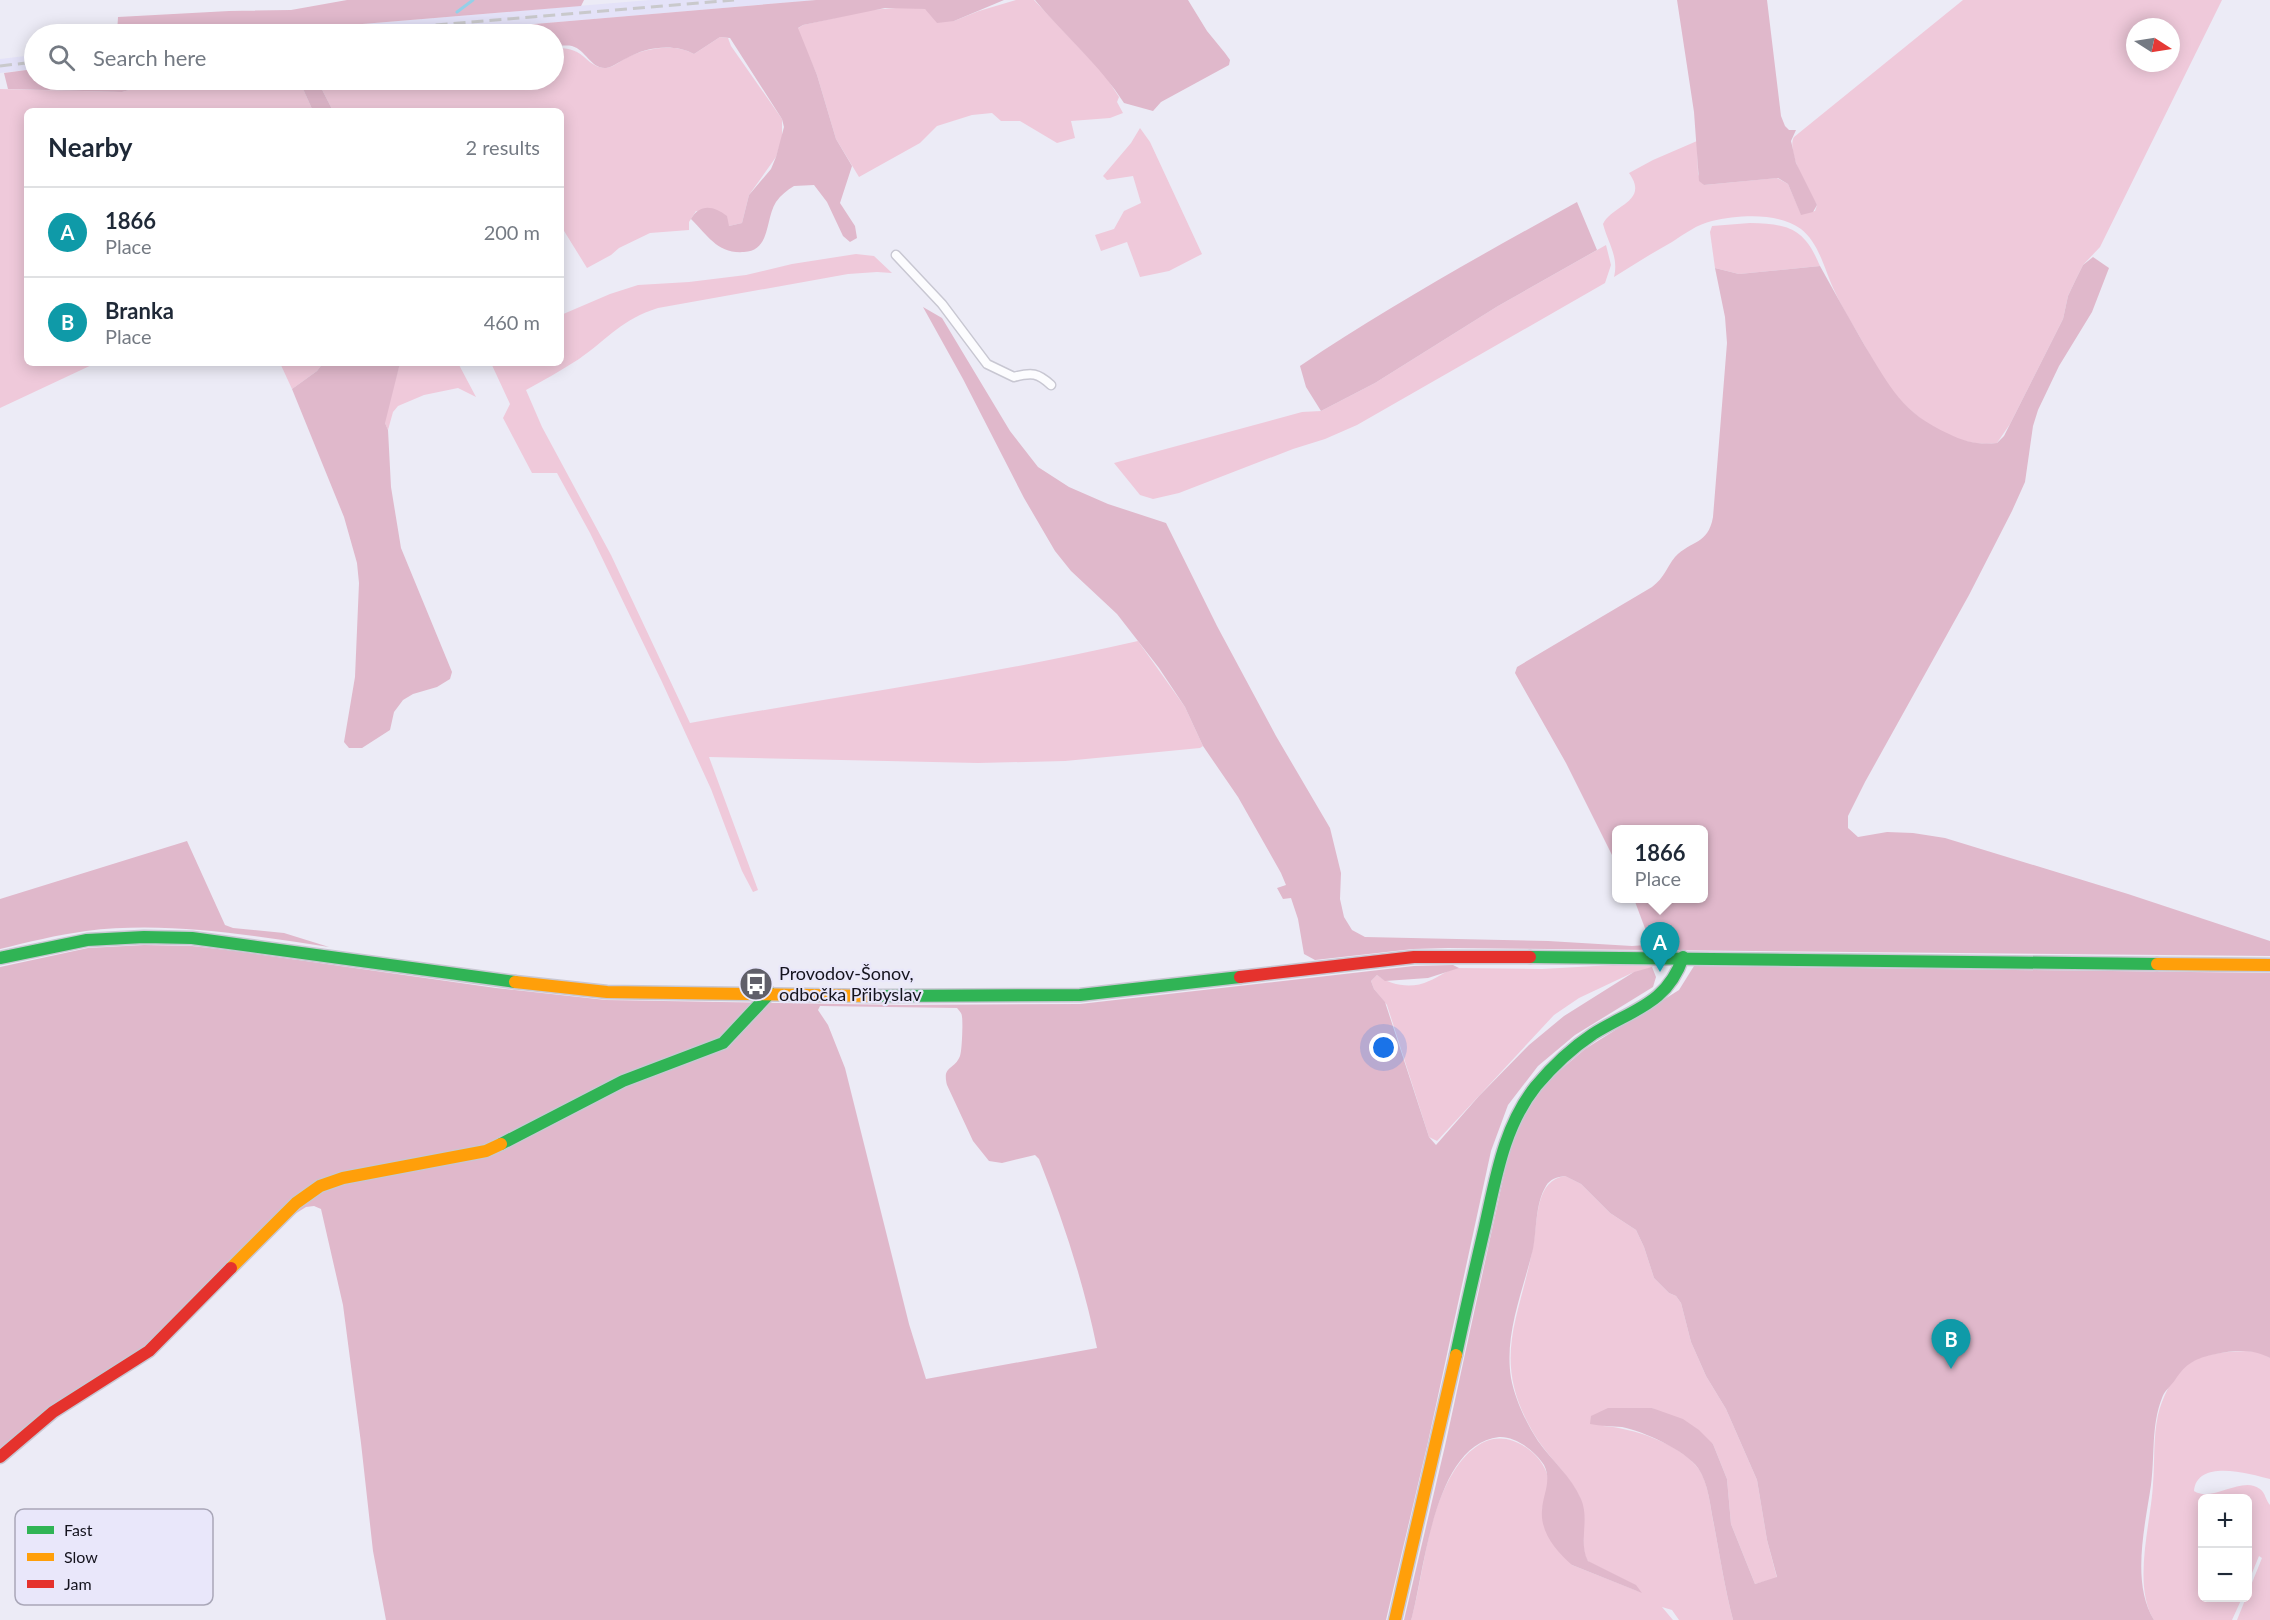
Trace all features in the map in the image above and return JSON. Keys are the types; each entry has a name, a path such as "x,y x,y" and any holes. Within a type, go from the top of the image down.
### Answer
{"main road":[{"path":"0,958 87,940 144,937 192,938 497,980 607,992 904,997 1080,995 1414,957 1683,957 2270,965"},
{"path":"1395,1620 1502,1152 1518,1112 1547,1073 1580,1042 1630,1014 1674,983 1680,972 1683,957"},
{"path":"0,1457 53,1412 149,1351 296,1203 321,1186 343,1178 486,1151 623,1081 723,1043 770,993"}],"street":[{"path":"896,255 942,304 987,364 1014,377 1025,374 1040,375 1051,385"}],"shaded area":[{"path":"347,0 584,0 581,6 363,24 118,24 118,17 291,10"},
{"path":"650,0 816,0 534,24 362,24"},
{"path":"816,0 1004,0 954,21 937,23 925,9 885,8 803,25 798,28 817,75 836,139 852,166 840,203 855,226 857,238 850,242 843,236 827,202 814,185 794,186 776,202 766,233 759,246 744,252 735,252 720,247 691,219 699,210 712,208 727,216 729,226 742,223 749,195 771,169 784,127 782,119 730,38 720,37 694,54 678,48 651,49 614,65 601,68 592,63 577,48 564,46 564,24 534,24"},
{"path":"1016,0 1034,0 1104,74 1119,97 1117,102 1123,113 1110,118 1071,121 1075,138 1057,143 1020,121 1001,121 992,113 972,115 937,126 920,143 859,177 836,139 817,75 797,29 803,25 870,10 909,7 925,9 954,21"},
{"path":"1035,0 1188,0 1207,31 1230,60 1229,65 1161,102 1153,111 1124,103 1093,63"},
{"path":"1677,0 1767,0 1781,116 1789,130 1796,130 1791,141 1796,163 1817,205 1813,212 1801,215 1788,184 1778,178 1704,185 1699,181 1694,112"},
{"path":"1963,0 2222,0 2100,247 2083,265 2068,296 2063,319 2010,424 1997,443 1981,444 1950,436 1921,419 1896,396 1880,375 1842,307 1813,242 1801,229 1792,224 1758,216 1734,217 1707,222 1614,277 1614,256 1603,224 1632,197 1635,191 1634,183 1629,173 1697,141 1698,174 1704,185 1777,178 1788,184 1801,214 1815,211 1817,205 1795,161 1792,143 1794,137"},
{"path":"720,37 728,38 731,46 782,119 782,138 776,157 749,195 742,223 729,226 696,211 689,222 689,230 650,233 619,248 587,268 564,231 564,108 331,108 322,90 564,90 564,48 580,54 601,68 613,66 626,58 651,49 678,49 694,54"},
{"path":"24,56 24,70 0,73 0,59"},
{"path":"24,70 24,89 8,89 4,73"},
{"path":"0,89 122,92 129,90 304,90 312,108 24,108 24,366 90,366 0,408"},
{"path":"46,90 129,90 122,92"},
{"path":"304,90 322,90 331,108 312,108"},
{"path":"1140,128 1150,142 1202,254 1169,271 1140,277 1127,242 1101,251 1095,235 1114,229 1124,211 1141,203 1133,176 1107,180 1103,176 1131,143"},
{"path":"1577,202 1597,250 1498,306 1375,383 1321,411 1306,387 1300,366 1402,301"},
{"path":"1750,223 1775,225 1794,231 1808,243 1820,266 1739,274 1715,268 1710,232 1712,226"},
{"path":"1606,245 1611,265 1605,283 1357,425 1179,493 1153,499 1140,495 1114,463 1302,412 1321,411 1375,383 1498,306"},
{"path":"856,254 874,256 892,273 848,274 658,308 625,323 579,359 526,390 542,427 611,555 690,723 971,675 1138,641 1185,707 1203,746 1065,761 978,763 709,757 758,890 753,892 742,871 711,789 590,533 557,473 532,473 503,418 510,404 492,366 564,366 564,314 610,294 638,285 746,275 792,264"},
{"path":"2093,257 2109,268 2092,312 2059,366 2038,410 2033,426 2025,482 1969,595 1865,782 1848,816 1848,828 1858,837 1887,832 1945,838 2128,894 2270,941 2270,956 1448,948 1413,949 1315,960 1304,954 1298,919 1291,898 1283,899 1277,888 1286,885 1281,873 1238,797 1203,746 1185,707 1159,668 1117,614 1071,571 1055,551 1024,498 923,307 942,318 1010,431 1038,467 1069,487 1108,504 1166,523 1217,626 1276,736 1330,828 1341,873 1340,899 1344,917 1352,930 1365,937 1548,941 1632,946 1646,945 1649,939 1636,903 1708,903 1708,825 1612,825 1612,855 1566,763 1515,673 1517,667 1652,587 1663,576 1675,557 1703,537 1711,526 1727,343 1725,317 1715,268 1739,274 1820,266 1882,374 1908,408 1933,426 1955,437 1990,444 1997,443 2004,436 2063,319 2068,296 2083,265"},
{"path":"281,366 321,366 317,371 292,389"},
{"path":"321,366 399,366 385,423 388,430 391,487 401,548 452,672 450,679 437,687 413,694 403,700 394,712 390,730 362,748 349,748 344,742 355,677 359,583 357,563 344,517 292,389"},
{"path":"399,366 460,366 476,397 458,388 424,395 398,406 393,412 388,430 385,415"},
{"path":"187,841 225,925 233,928 284,933 329,947 208,931 116,928 86,931 0,949 0,899"},
{"path":"144,945 192,946 496,988 606,1000 903,1005 1080,1004 1414,966 1453,965 1459,968 1428,978 1385,981 1377,975 1371,981 1374,989 1385,1002 1429,1137 1436,1145 1479,1096 1529,1045 1564,1016 1634,972 1652,967 1656,977 1653,987 1575,1035 1538,1066 1508,1105 1491,1151 1428,1442 1386,1620 386,1620 373,1551 343,1305 321,1209 314,1206 306,1207 282,1222 195,1311 0,1456 0,967 88,948","holes":["820,1006 957,1008 962,1016 961,1049 958,1061 947,1071 947,1085 973,1141 989,1161 1002,1163 1035,1155 1039,1159 1072,1252 1097,1348 926,1379 909,1324 845,1068 828,1025 818,1010"]},
{"path":"1613,965 1653,966 1632,973 1579,998 1554,1015 1437,1141 1429,1137 1387,1005 1374,989 1371,981 1377,975 1389,982 1409,986 1423,983 1456,968 1542,969"},
{"path":"1694,966 2270,973 2270,1358 2244,1351 2203,1357 2183,1369 2163,1395 2155,1430 2141,1572 2147,1605 2154,1620 1733,1620 1709,1496 1698,1468 1684,1455 1663,1442 1631,1429 1590,1424 1591,1416 1608,1408 1652,1408 1683,1419 1713,1444 1727,1479 1731,1524 1755,1584 1777,1577 1767,1540 1757,1480 1726,1409 1706,1376 1691,1342 1681,1303 1654,1278 1636,1230 1610,1213 1581,1184 1565,1176 1550,1182 1542,1193 1533,1249 1512,1329 1511,1378 1525,1419 1543,1448 1572,1483 1581,1499 1584,1515 1584,1546 1588,1561 1636,1585 1642,1593 1572,1565 1560,1554 1546,1533 1542,1518 1547,1482 1544,1465 1536,1455 1519,1442 1499,1437 1477,1445 1460,1461 1446,1484 1428,1541 1412,1617 1411,1620 1404,1620 1445,1446 1508,1156 1523,1114 1551,1078 1585,1049 1679,990"},
{"path":"1565,1176 1581,1184 1610,1213 1636,1230 1654,1278 1681,1303 1691,1342 1706,1376 1726,1409 1757,1480 1767,1540 1777,1578 1755,1584 1731,1524 1727,1479 1713,1444 1652,1408 1631,1409 1603,1426 1654,1438 1679,1451 1698,1468 1709,1495 1733,1620 1679,1620 1672,1610 1662,1607 1673,1620 1411,1620 1427,1544 1437,1506 1445,1488 1454,1471 1470,1451 1489,1440 1499,1438 1521,1444 1543,1464 1548,1483 1542,1511 1572,1565 1640,1592 1589,1562 1584,1550 1583,1512 1579,1496 1569,1479 1534,1434 1520,1406 1513,1382 1512,1337 1529,1267 1540,1201 1548,1184"},
{"path":"2229,1352 2259,1352 2270,1358 2270,1479 2238,1472 2214,1471 2204,1474 2197,1481 2194,1491 2201,1494 2198,1494 2198,1602 2240,1602 2232,1620 2154,1620 2144,1589 2143,1572 2152,1500 2158,1415 2168,1389 2184,1367 2197,1359"},
{"path":"2245,1485 2253,1486 2263,1492 2270,1505 2270,1620 2237,1620 2244,1602 2252,1602 2252,1583 2262,1558 2259,1556 2252,1573 2252,1494 2209,1494"}],"waterway":[{"path":"457,12 473,0"}],"railway":[{"path":"447,24 734,0"},
{"path":"0,66 24,63"}],"traffic: fast":[{"path":"0,958 87,940 144,937 192,938 515,982"},
{"path":"1530,957 2157,964"},
{"path":"1456,1355 1498,1171 1509,1135 1525,1101 1536,1086 1577,1045 1658,996 1668,986 1683,957"},
{"path":"874,996 1080,995 1240,977"},
{"path":"501,1144 623,1081 723,1043 770,993"}],"traffic: slow":[{"path":"2157,964 2270,965"},
{"path":"515,982 607,992 874,996"},
{"path":"231,1268 296,1203 320,1186 343,1178 486,1151 501,1144"},
{"path":"1395,1620 1456,1355"}],"traffic: jam":[{"path":"1240,977 1414,957 1530,957"},
{"path":"0,1457 53,1412 149,1351 231,1268"}],"place":[{"name":"1866","path":"1660,972"},
{"name":"Provodov-Šonov, odbočka Přibyslav","path":"756,984"},
{"name":"Branka","path":"1951,1369"}]}
